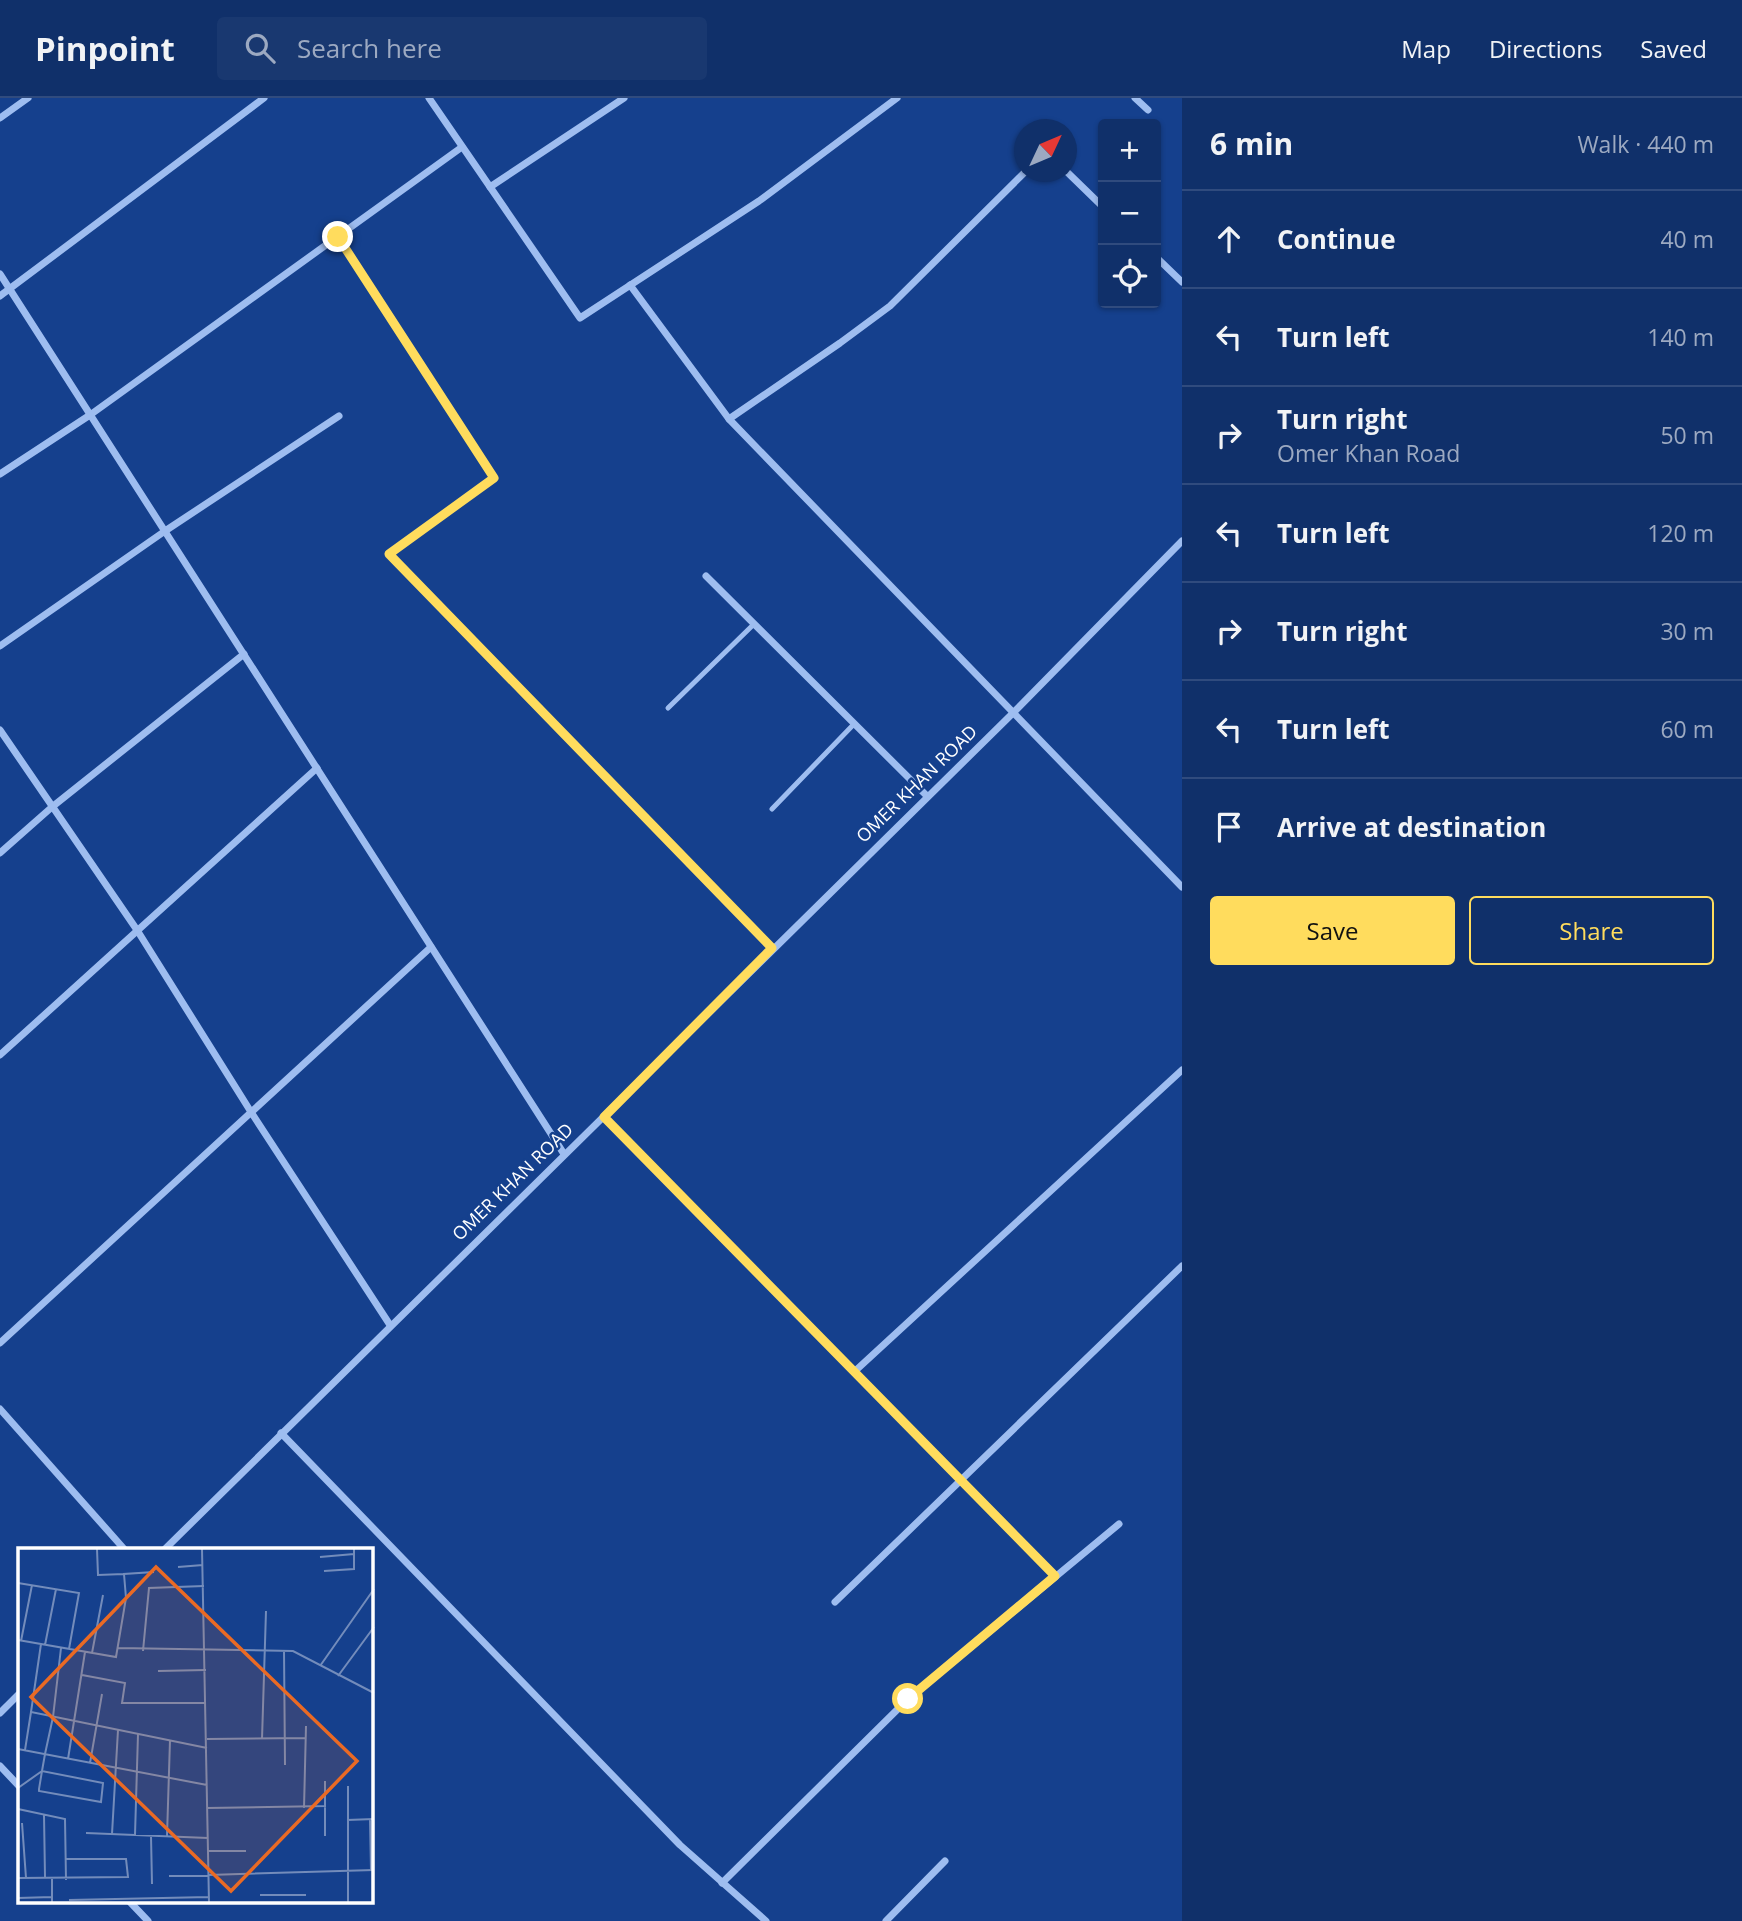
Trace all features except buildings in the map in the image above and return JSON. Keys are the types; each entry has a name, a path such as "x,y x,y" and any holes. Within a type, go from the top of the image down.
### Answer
{"street":[{"path":"0,296 264,98"},
{"path":"429,98 580,318 758,201 897,98"},
{"path":"490,187 624,98"},
{"path":"1135,98 1148,110"},
{"path":"0,118 24,99"},
{"path":"0,474 90,415 462,147"},
{"path":"729,419 890,306 1015,182"},
{"path":"1077,182 1098,202"},
{"path":"338,237 494,478 389,554 772,948"},
{"path":"1161,262 1182,282"},
{"path":"0,274 564,1154"},
{"path":"630,285 729,419 1182,887"},
{"path":"0,646 165,531 339,416"},
{"name":"OMER KHAN ROAD","path":"166,1548 1012,714 1182,541"},
{"path":"706,576 928,796"},
{"path":"0,853 52,807 244,654"},
{"path":"0,730 137,930 251,1112 390,1325"},
{"path":"0,1055 317,768"},
{"path":"0,1343 431,947"},
{"path":"855,1372 1182,1070"},
{"path":"604,1117 1055,1576"},
{"path":"835,1602 1182,1266"},
{"path":"0,1409 123,1548"},
{"path":"281,1433 671,1835 766,1921"},
{"path":"722,1883 908,1699 1119,1524"},
{"path":"0,1713 18,1695"},
{"path":"0,1766 18,1785"},
{"path":"886,1921 945,1861"},
{"path":"132,1904 148,1921"}],"lane":[{"path":"668,708 754,624"},
{"path":"772,808 854,724"}],"route":[{"path":"338,237 494,478 389,554 772,948 604,1117 1055,1576 908,1699"}]}
